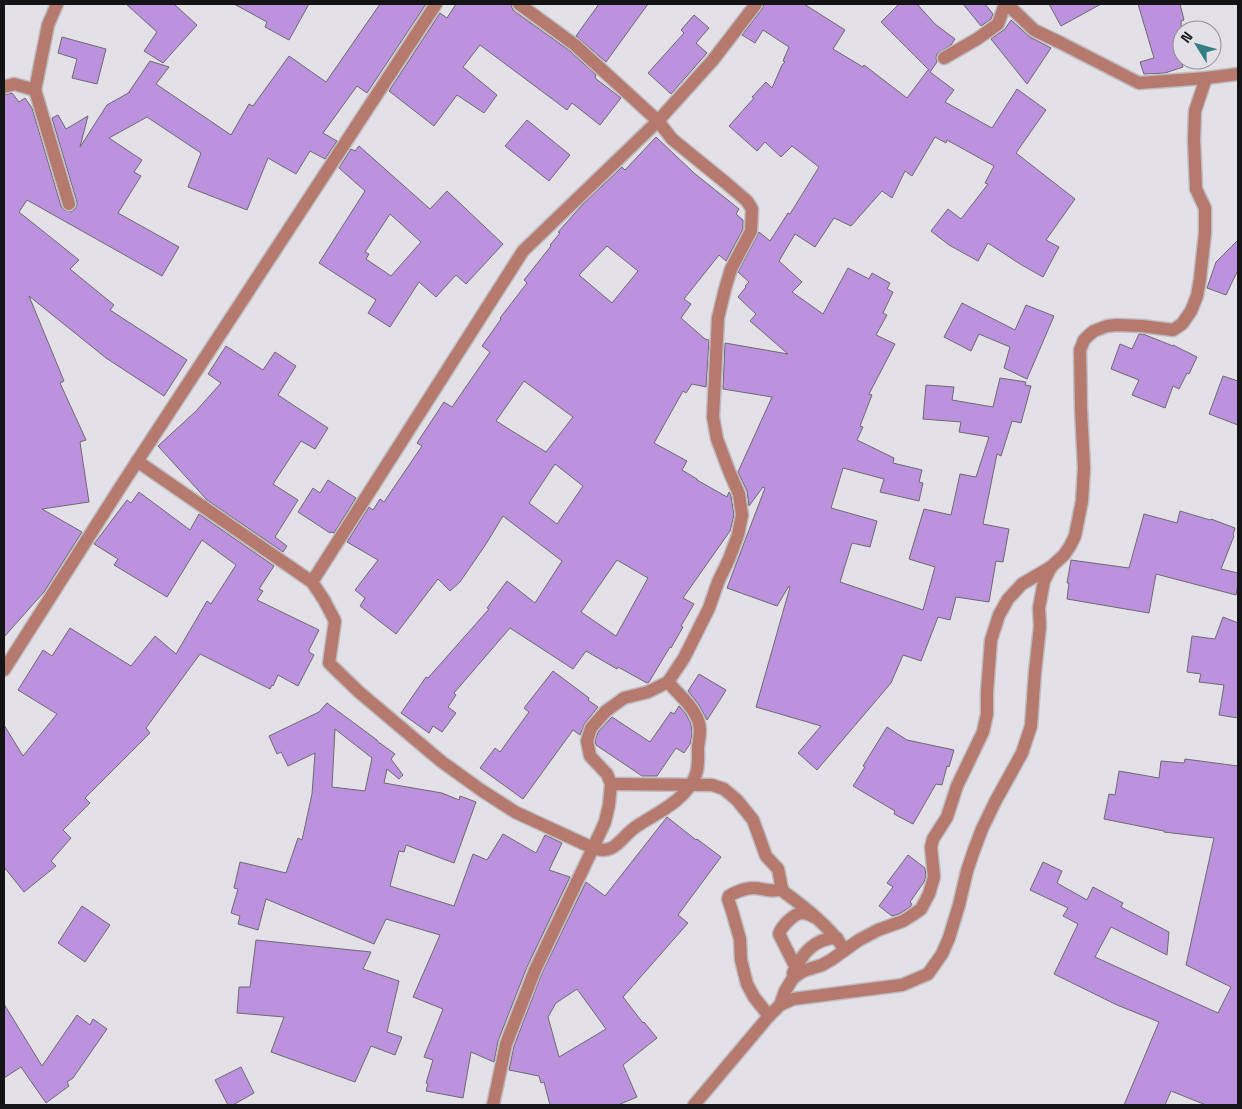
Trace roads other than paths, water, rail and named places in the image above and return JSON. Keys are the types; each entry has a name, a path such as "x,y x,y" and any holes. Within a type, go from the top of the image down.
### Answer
{"street":[{"path":"56,4 48,25 35,90 68,204"},
{"path":"4,670 137,461 436,4"},
{"path":"493,1105 506,1044 535,970 605,822 611,784 607,774 590,756 587,741 592,728 606,711 624,698 648,692 668,682 684,658 708,608 738,535 742,514 739,494 728,471 712,417 718,318 731,269 751,231 752,209 747,201 672,139 658,122 575,45 519,4"},
{"path":"312,582 523,251 658,122 713,60 756,4"},
{"path":"944,58 977,39 998,24 1006,4 1034,30 1139,83 1238,74"},
{"path":"794,973 822,966 868,935 911,916 920,909 929,894 934,877 931,847 933,839 947,817 957,786 983,732 987,714 986,692 991,640 999,615 1008,599 1022,584 1051,567 1064,555 1075,536 1082,501 1084,468 1080,350 1084,340 1094,331 1107,326 1142,326 1174,330 1182,324 1191,311 1197,296 1205,233 1205,208 1196,188 1195,111 1206,78"},
{"path":"4,87 14,84 35,90"},
{"path":"137,461 312,582 335,621 329,663 359,692 442,762 515,812 600,851 613,848 625,835 677,800 696,775 700,723 688,704 668,682"},
{"path":"694,1105 780,1005 793,999 902,985 928,974 942,954 954,922 974,850 999,794 1022,753 1031,726 1040,626 1039,608 1044,581 1051,567"},
{"path":"611,784 712,785 724,789 737,800 753,820 766,856 778,869 784,892 819,920 837,938 845,950"},
{"path":"769,1016 754,997 747,984 741,960 740,939 728,899 733,894 752,888 772,891 782,889"},
{"path":"794,973 780,931 790,920 802,913 811,915 819,920"},
{"path":"780,1005 804,954 816,943 829,938 837,938"}]}
